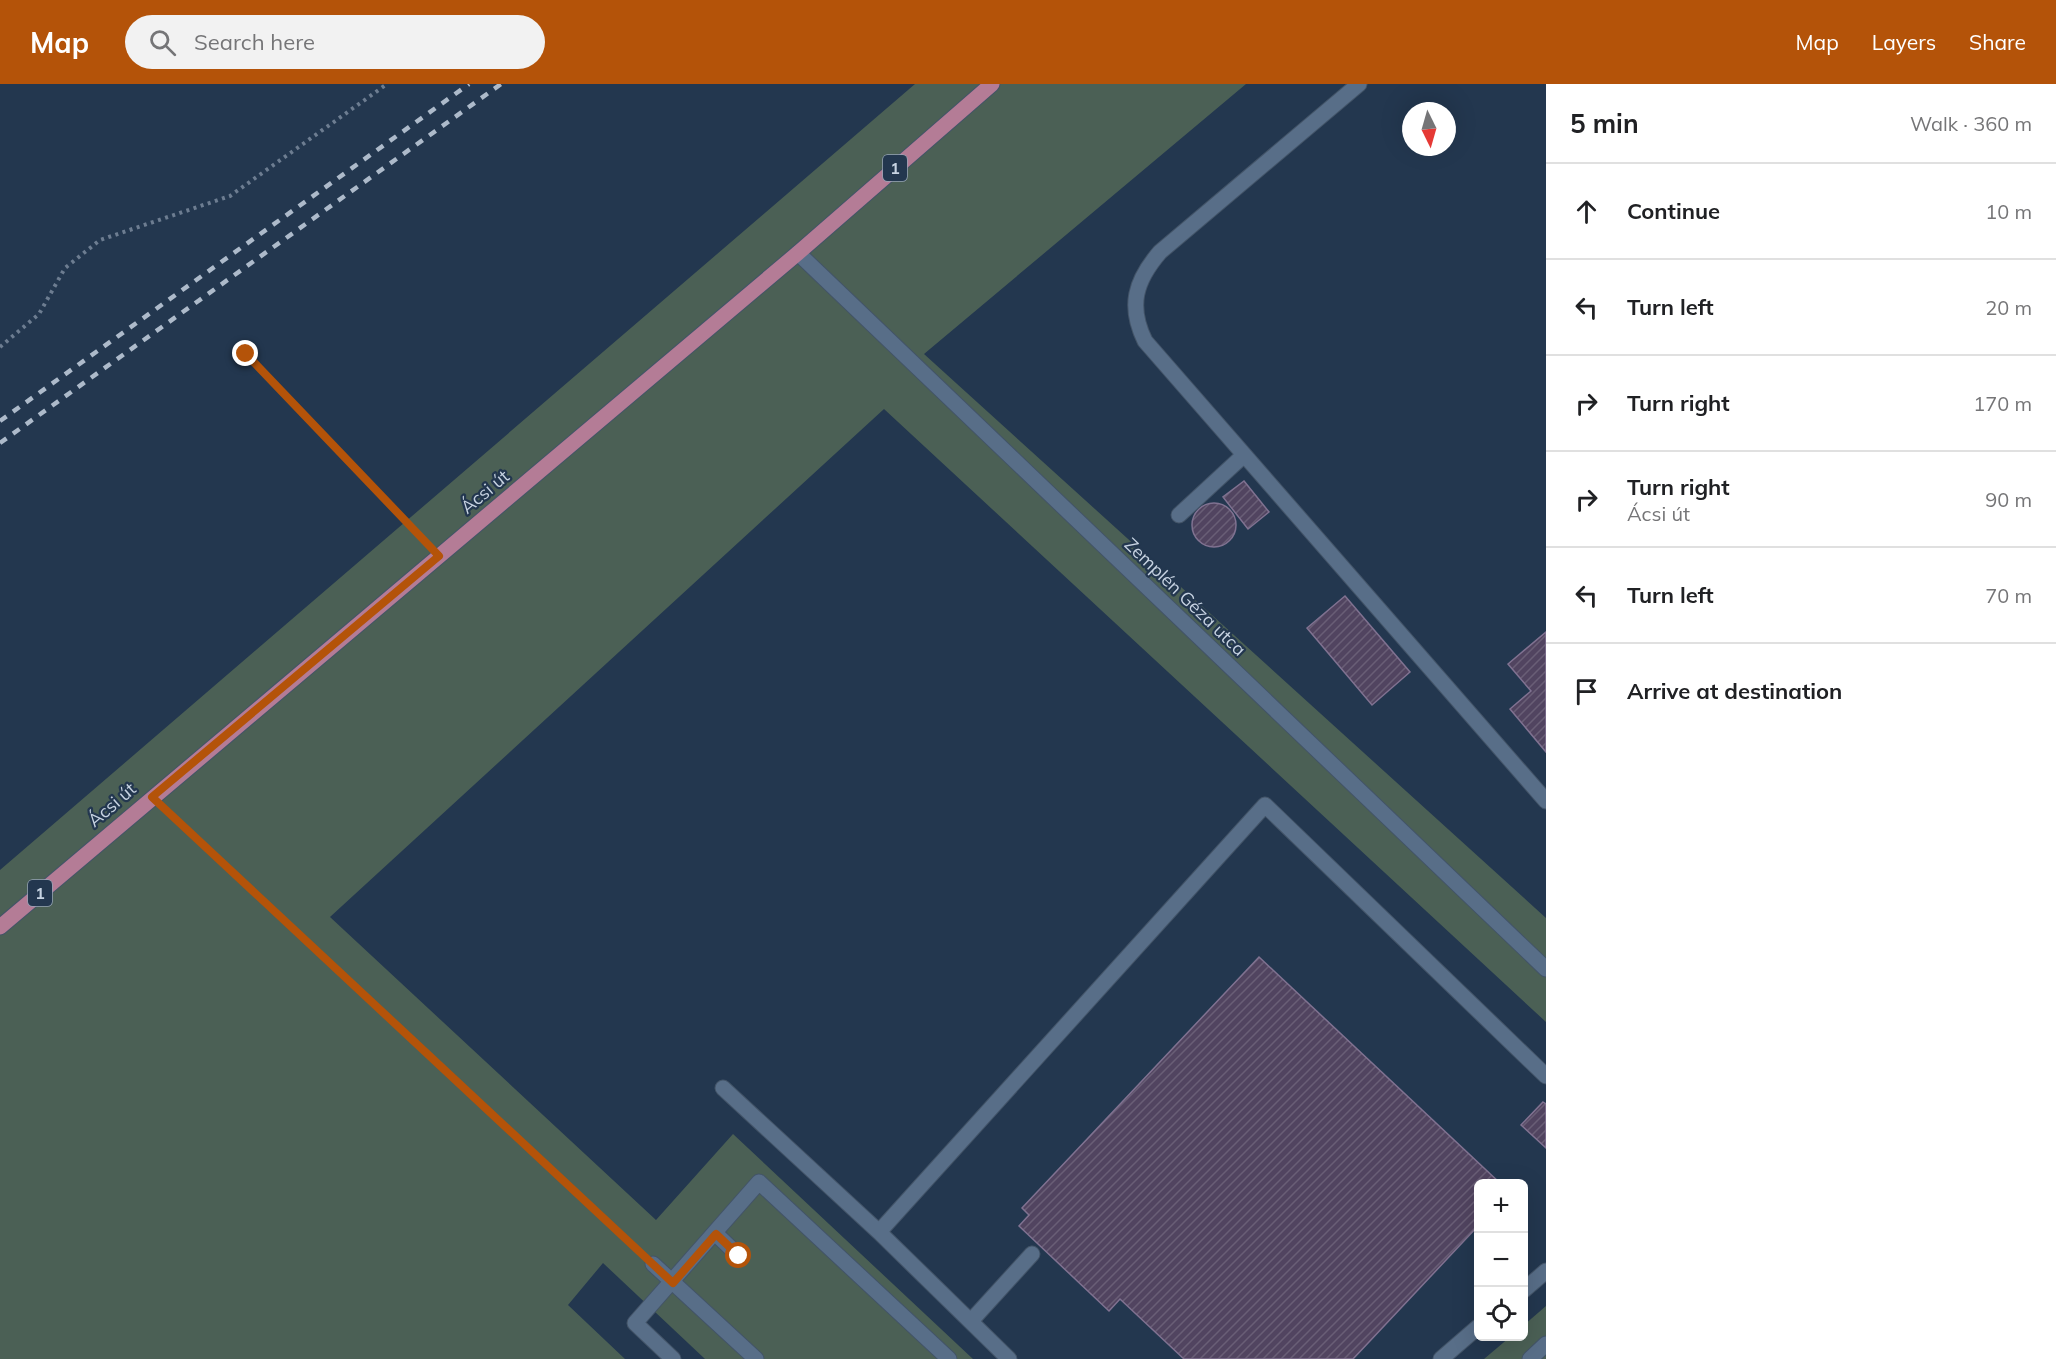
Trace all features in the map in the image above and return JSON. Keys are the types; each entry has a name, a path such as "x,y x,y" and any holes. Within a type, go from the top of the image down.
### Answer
{"main road":[{"name":"Ácsi út","path":"0,927 798,253 992,84"}],"street":[{"path":"1359,84 1160,252 1149,265 1137,294 1134,312 1145,341 1546,801"},
{"name":"Zemplén Géza utca","path":"798,253 1546,969"},
{"path":"1179,514 1244,455"},
{"path":"879,1232 1265,805 1546,1076"},
{"path":"723,1088 879,1232 1009,1359"},
{"path":"673,1359 635,1323 673,1283 759,1182 949,1359"},
{"path":"716,1234 739,1256"},
{"path":"971,1322 1032,1254"},
{"path":"653,1264 756,1359"},
{"path":"1527,1287 1546,1271"},
{"path":"1441,1359 1474,1331"},
{"path":"1530,1359 1546,1344"}],"path":[{"path":"0,347 39,314 65,268 100,240 230,196 387,84"},
{"path":"246,354 439,556"},
{"path":"152,797 653,1264"}],"green space":[{"path":"915,84 1246,84 924,354 1546,918 1546,1022 884,409 330,917 656,1220 733,1134 973,1359 705,1359 603,1263 568,1305 625,1359 0,1359 0,870"},
{"path":"1546,1306 1546,1359 1484,1359 1505,1341 1528,1341 1528,1322"}],"building":[{"path":"1244,481 1269,512 1248,529 1223,497"},
{"path":"1214,503 1229,510 1236,525 1229,540 1214,547 1199,540 1192,525 1199,510"},
{"path":"1345,596 1410,672 1372,705 1307,628"},
{"path":"1546,632 1546,752 1510,709 1531,691 1508,664"},
{"path":"1259,957 1496,1179 1474,1179 1474,1230 1353,1359 1184,1359 1120,1299 1109,1311 1019,1226 1029,1215 1022,1208"},
{"path":"1543,1102 1546,1104 1546,1148 1521,1125"}],"railway":[{"path":"0,421 469,84"},
{"path":"0,443 501,84"}],"route":[{"path":"246,354 439,556 152,797 673,1283 716,1234 739,1256"}]}
